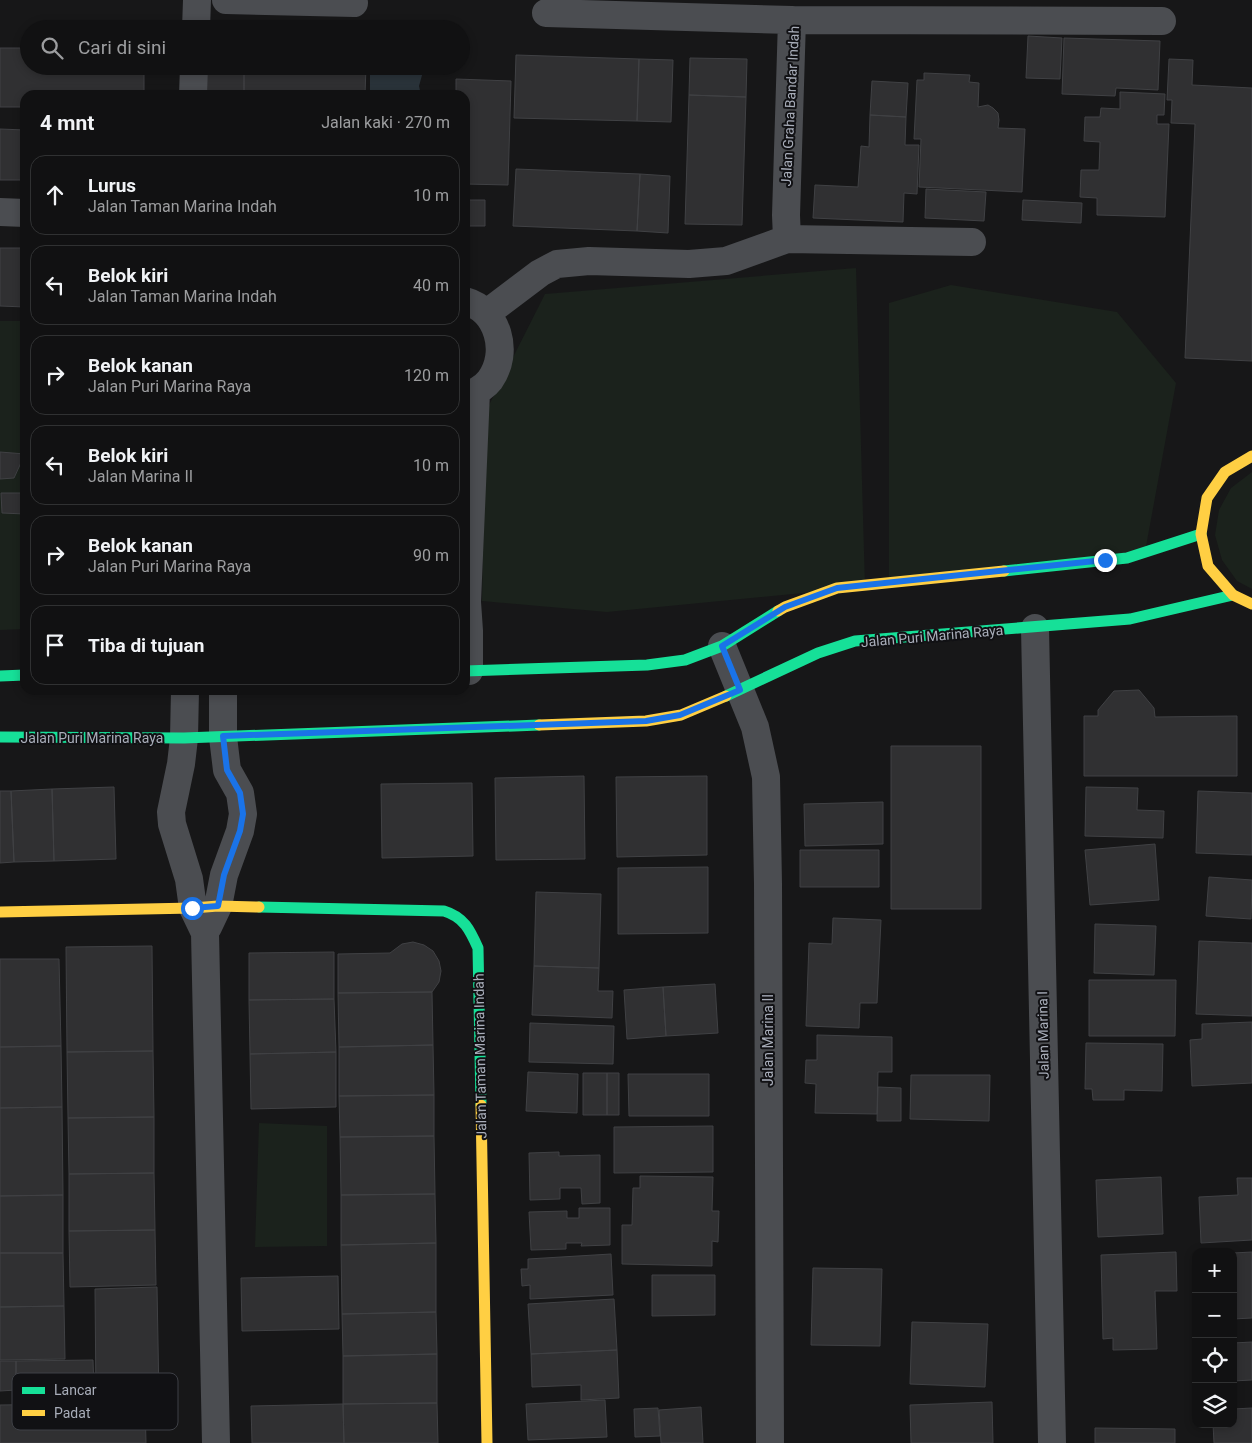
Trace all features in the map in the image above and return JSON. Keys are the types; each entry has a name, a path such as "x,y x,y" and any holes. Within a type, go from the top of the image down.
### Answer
{"street":[{"path":"196,20 197,0"},
{"path":"226,0 354,3"},
{"path":"546,13 792,20"},
{"name":"Jalan Graha Bandar Indah","path":"787,239 786,215 792,20 1162,21"},
{"path":"193,90 194,75"},
{"path":"0,212 20,213"},
{"path":"470,446 471,394 490,380 498,364 500,346 496,329 476,307 557,264 589,261 689,264 726,261 787,239 972,242"},
{"path":"1252,456 1225,472 1207,498 1201,534 1208,566 1233,595 1252,604"},
{"path":"470,671 648,666 685,660 722,646 785,607 837,588 1126,558 1201,534"},
{"name":"Jalan Puri Marina Raya","path":"0,737 184,738 646,721 680,715 740,690 818,653 855,642 1130,619 1233,595"},
{"name":"Jalan Marina I","path":"1034,628 1052,1443"},
{"name":"Jalan Marina II","path":"722,646 755,727 766,777 770,1443"},
{"path":"0,676 20,675"},
{"path":"185,695 184,738 181,764 171,812 172,824 182,850 188,879 205,907"},
{"path":"216,1443 205,907 224,875 240,831 243,814 240,793 227,770 223,736 223,695"},
{"name":"Jalan Taman Marina Indah","path":"0,912 205,907 444,911 462,919 471,931 478,948 487,1443"}],"shaded area":[{"path":"370,75 422,75 420,90 370,90"},
{"path":"856,268 865,587 607,612 482,601 486,411 545,294"},
{"path":"951,285 1117,312 1176,383 1145,552 889,582 889,303"},
{"path":"0,321 20,321 20,629 0,630"},
{"path":"1252,472 1252,589 1237,581 1222,560 1215,535 1219,510 1231,488"},
{"path":"259,1123 327,1126 327,1246 255,1247"}],"building":[{"path":"1028,36 1062,38 1060,79 1026,78"},
{"path":"1064,38 1160,41 1158,90 1116,88 1115,96 1062,94"},
{"path":"0,48 20,48 20,75 144,75 144,90 20,90 20,107 0,107"},
{"path":"516,55 639,59 637,121 514,118"},
{"path":"690,58 747,59 746,97 689,95"},
{"path":"639,59 673,60 671,122 637,121"},
{"path":"1169,59 1193,60 1192,85 1252,88 1252,361 1185,358 1195,124 1171,123 1172,100 1167,100"},
{"path":"924,73 970,75 969,82 979,83 978,107 988,105 998,113 998,128 1025,129 1022,192 919,187 921,139 914,139 917,80 924,80"},
{"path":"204,75 244,75 244,90 204,90"},
{"path":"244,75 366,75 365,90 244,90"},
{"path":"456,79 511,81 508,185 470,184 470,90 456,90"},
{"path":"872,81 908,83 906,117 870,115"},
{"path":"1120,92 1165,94 1164,115 1157,115 1157,124 1169,124 1165,217 1097,215 1097,198 1080,197 1081,170 1099,170 1100,142 1084,141 1085,117 1100,117 1101,108 1120,109"},
{"path":"689,95 746,97 742,225 685,224"},
{"path":"870,115 906,117 905,145 919,145 917,194 904,193 903,222 813,218 815,185 858,187 861,146 869,147"},
{"path":"0,129 20,130 20,180 0,180"},
{"path":"516,169 640,174 637,231 513,226"},
{"path":"640,174 670,176 668,233 637,231"},
{"path":"926,189 986,192 984,221 925,218"},
{"path":"470,200 485,200 485,226 470,226"},
{"path":"1023,200 1082,203 1081,223 1022,220"},
{"path":"0,248 20,248 20,307 0,306"},
{"path":"0,452 20,454 20,465 14,478 0,479"},
{"path":"1,493 20,493 20,514 2,513"},
{"path":"1139,690 1154,708 1155,717 1237,716 1237,776 1084,776 1084,716 1098,716 1098,710 1114,691"},
{"path":"891,746 981,746 981,909 891,909"},
{"path":"584,776 585,859 496,860 495,778"},
{"path":"707,776 707,855 617,857 616,777"},
{"path":"472,783 473,856 382,858 381,784"},
{"path":"114,787 116,859 54,861 52,789"},
{"path":"1086,787 1138,788 1137,810 1164,811 1163,838 1085,836"},
{"path":"52,789 54,861 14,862 11,791"},
{"path":"0,791 11,791 14,862 0,863"},
{"path":"1198,791 1252,793 1252,855 1196,853"},
{"path":"883,802 883,844 805,846 804,804"},
{"path":"1155,844 1159,900 1090,905 1085,850"},
{"path":"800,850 879,850 879,887 800,887"},
{"path":"708,867 708,933 618,934 618,868"},
{"path":"1209,877 1252,880 1251,919 1206,916"},
{"path":"536,892 601,894 599,968 534,966"},
{"path":"833,918 881,920 877,1003 860,1003 859,1028 806,1026 809,943 832,944"},
{"path":"1095,924 1156,926 1154,975 1094,973"},
{"path":"1199,941 1252,943 1252,1016 1196,1014"},
{"path":"413,942 424,945 433,951 439,961 441,971 439,982 432,992 338,993 338,954 390,953 402,944"},
{"path":"152,946 153,1051 67,1052 66,947"},
{"path":"334,952 334,999 249,1000 249,953"},
{"path":"0,959 59,959 61,1046 0,1047"},
{"path":"534,966 599,968 598,991 613,991 612,1018 532,1015"},
{"path":"1089,980 1176,980 1175,1036 1089,1036"},
{"path":"715,984 718,1033 666,1036 663,987"},
{"path":"663,987 666,1036 627,1039 624,990"},
{"path":"432,992 433,1045 339,1047 338,993"},
{"path":"334,999 336,1052 250,1054 249,1000"},
{"path":"1252,1022 1252,1083 1192,1086 1190,1040 1202,1039 1202,1024"},
{"path":"530,1023 614,1026 613,1064 529,1062"},
{"path":"817,1035 892,1037 892,1072 878,1072 877,1114 815,1113 816,1084 805,1083 806,1060 817,1060"},
{"path":"1086,1043 1163,1044 1162,1091 1124,1090 1124,1100 1093,1100 1092,1089 1085,1089"},
{"path":"433,1045 434,1095 339,1096 339,1047"},
{"path":"61,1046 62,1107 0,1108 0,1047"},
{"path":"153,1051 154,1117 68,1118 67,1052"},
{"path":"336,1052 336,1107 251,1109 250,1054"},
{"path":"528,1072 578,1074 577,1113 526,1111"},
{"path":"583,1073 607,1073 607,1115 583,1115"},
{"path":"607,1073 619,1073 619,1115 607,1115"},
{"path":"628,1074 709,1074 709,1116 629,1116"},
{"path":"911,1075 990,1075 989,1121 910,1119"},
{"path":"878,1087 901,1088 901,1121 877,1121"},
{"path":"434,1095 434,1136 340,1137 339,1096"},
{"path":"62,1107 63,1195 0,1196 0,1108"},
{"path":"154,1117 154,1173 69,1174 68,1118"},
{"path":"713,1126 713,1172 614,1173 614,1127"},
{"path":"434,1136 435,1194 341,1195 340,1137"},
{"path":"559,1152 559,1156 600,1155 600,1203 582,1204 581,1188 560,1188 560,1199 530,1200 529,1153"},
{"path":"154,1173 155,1230 69,1231 69,1174"},
{"path":"640,1176 713,1177 712,1211 719,1211 718,1242 712,1241 712,1266 622,1264 622,1225 632,1225 633,1188 640,1188"},
{"path":"1161,1177 1163,1234 1098,1237 1096,1180"},
{"path":"1237,1178 1252,1178 1252,1240 1201,1243 1199,1197 1238,1195"},
{"path":"435,1194 436,1243 341,1245 341,1195"},
{"path":"63,1195 63,1253 0,1253 0,1196"},
{"path":"579,1208 610,1208 610,1245 581,1246 582,1243 566,1243 566,1249 531,1250 529,1212 567,1211 567,1218 579,1218"},
{"path":"155,1230 156,1285 70,1287 69,1231"},
{"path":"436,1243 436,1312 342,1314 341,1245"},
{"path":"1176,1252 1177,1291 1155,1291 1157,1349 1113,1350 1113,1338 1103,1339 1101,1255"},
{"path":"1252,1252 1252,1318 1237,1319 1237,1253"},
{"path":"0,1253 63,1253 64,1306 0,1307"},
{"path":"611,1254 613,1295 530,1299 530,1285 522,1286 521,1269 528,1269 528,1259"},
{"path":"813,1268 882,1269 880,1346 811,1345"},
{"path":"652,1275 715,1275 715,1315 652,1316"},
{"path":"338,1276 339,1329 242,1331 241,1278"},
{"path":"157,1287 159,1373 96,1373 95,1289"},
{"path":"614,1299 617,1350 531,1354 528,1304"},
{"path":"64,1306 65,1359 0,1360 0,1307"},
{"path":"436,1312 437,1354 343,1356 342,1314"},
{"path":"912,1322 988,1324 985,1387 910,1384"},
{"path":"1252,1342 1252,1380 1237,1381 1237,1343"},
{"path":"617,1350 619,1398 581,1400 581,1385 532,1387 531,1354"},
{"path":"437,1354 437,1403 343,1404 343,1356"},
{"path":"93,1360 93,1373 16,1373 16,1361"},
{"path":"0,1361 16,1361 16,1373 12,1373 12,1390 0,1391"},
{"path":"605,1400 607,1437 528,1440 526,1404"},
{"path":"992,1402 993,1443 911,1443 910,1405"},
{"path":"437,1403 438,1443 344,1443 343,1404"},
{"path":"343,1404 344,1443 252,1443 251,1406"},
{"path":"0,1405 12,1405 12,1430 146,1430 146,1443 0,1443"},
{"path":"701,1407 703,1443 661,1443 659,1410"},
{"path":"658,1408 660,1436 635,1437 634,1409"},
{"path":"1252,1408 1252,1443 1214,1443 1213,1428 1237,1428 1237,1409"},
{"path":"1095,1428 1175,1429 1175,1443 1095,1443"}],"traffic: fast":[{"path":"1004,571 1127,558 1201,534"},
{"path":"726,696 818,653 855,641 1130,619 1233,595"},
{"path":"470,671 647,665 685,660 722,646 778,611"},
{"path":"0,676 20,675"},
{"path":"0,737 184,738 539,725"},
{"path":"259,907 444,911 457,917 466,925 478,948 481,1105"}],"traffic: slow":[{"path":"1252,456 1225,472 1207,498 1201,534 1208,566 1233,595 1252,604"},
{"path":"778,611 837,588 1004,571"},
{"path":"539,725 646,721 681,715 726,696"},
{"path":"0,912 218,906 259,907"},
{"path":"481,1105 487,1443"}],"route":[{"path":"192,908 218,906 224,875 240,831 243,814 240,793 227,770 223,736 646,721 680,715 740,690 722,646 785,607 837,588 1105,560"}]}
